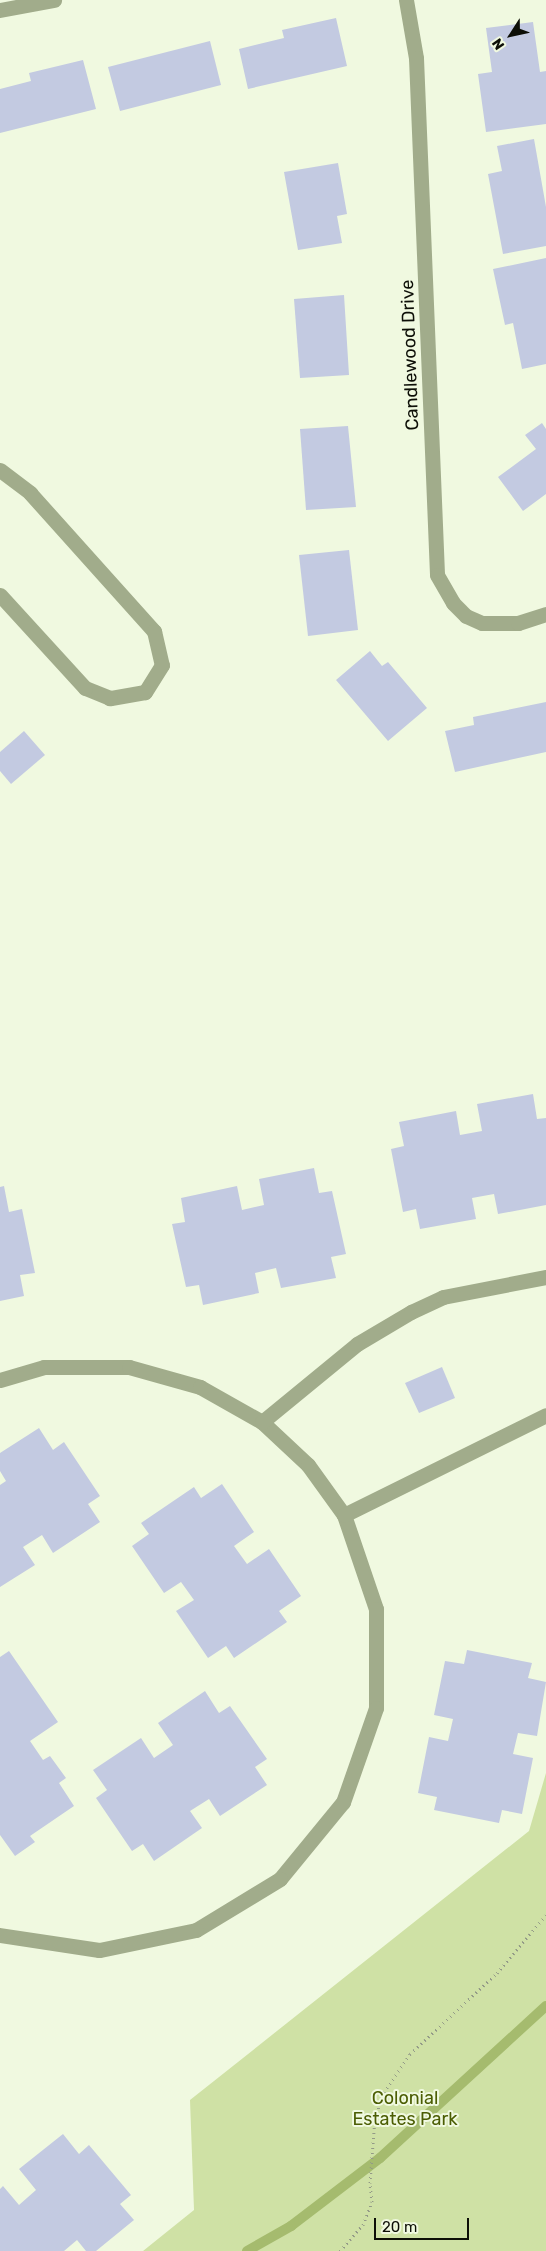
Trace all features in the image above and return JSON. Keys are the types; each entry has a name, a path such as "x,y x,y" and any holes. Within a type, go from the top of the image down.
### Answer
{"street":[{"path":"0,10 54,0"},
{"name":"Candlewood Drive","path":"406,0 416,58 437,574 453,603 466,616 482,623 518,623 546,614"},
{"path":"0,470 30,493 154,631 162,665 145,692 110,698 84,688 0,595"},
{"path":"262,1422 357,1344 411,1312 443,1297 546,1277"},
{"path":"0,1380 44,1367 129,1367 200,1387 262,1422 308,1465 344,1515 376,1609 376,1708 343,1802 280,1879 196,1930 99,1950 0,1935"},
{"path":"344,1515 546,1415"}],"path":[{"path":"340,2251 363,2225 372,2202 370,2183 376,2134 375,2118 384,2092 410,2054 496,1973 546,1915"}],"green space":[{"name":"Colonial Estates Park","path":"546,1773 546,2251 143,2251 194,2210 190,2100 529,1831"}],"building":[{"path":"336,18 347,66 248,89 239,49 284,38 282,30"},
{"path":"533,22 540,72 546,71 546,124 486,132 478,74 492,72 486,28"},
{"path":"210,41 221,85 120,111 108,67"},
{"path":"83,60 96,109 0,133 0,89 31,81 29,73"},
{"path":"534,139 546,207 546,246 503,254 488,174 502,171 497,146"},
{"path":"338,163 347,214 337,216 342,243 298,250 284,172"},
{"path":"546,258 546,364 522,369 513,323 505,325 493,269"},
{"path":"344,295 349,375 300,378 294,299"},
{"path":"542,423 546,429 546,494 523,511 498,477 536,449 525,435"},
{"path":"348,426 356,507 306,510 300,429"},
{"path":"349,550 358,630 308,636 299,555"},
{"path":"370,651 382,666 388,662 427,708 388,741 336,680"},
{"path":"546,702 546,752 455,772 445,731 474,725 473,717"},
{"path":"24,731 45,755 11,784 0,771 0,752"},
{"path":"533,1094 537,1119 546,1118 546,1205 498,1214 494,1194 472,1198 476,1219 420,1229 416,1209 403,1212 391,1149 404,1146 399,1122 456,1111 460,1135 482,1131 477,1104"},
{"path":"314,1168 319,1193 332,1191 346,1254 331,1257 336,1278 281,1288 276,1268 255,1273 259,1293 203,1305 199,1285 186,1287 172,1224 185,1222 181,1198 237,1186 242,1210 264,1205 259,1179"},
{"path":"4,1186 9,1212 22,1209 35,1273 20,1275 24,1296 0,1301 0,1187"},
{"path":"442,1367 455,1398 419,1413 405,1383"},
{"path":"39,1428 53,1450 64,1442 100,1496 88,1504 100,1522 53,1553 42,1535 23,1547 35,1565 0,1587 0,1485 6,1481 0,1471 0,1453"},
{"path":"222,1484 254,1532 234,1546 247,1564 269,1549 301,1596 279,1611 287,1622 234,1658 226,1646 208,1658 176,1611 194,1600 181,1582 164,1593 132,1546 149,1534 141,1523 194,1487 201,1498"},
{"path":"467,1650 532,1663 528,1678 546,1682 537,1736 518,1733 513,1754 533,1758 522,1814 502,1810 499,1823 434,1810 437,1797 418,1793 429,1737 448,1741 453,1719 434,1715 445,1661 464,1664"},
{"path":"9,1651 58,1722 30,1741 43,1760 50,1756 66,1778 59,1783 74,1806 30,1836 35,1842 15,1856 0,1835 0,1657"},
{"path":"205,1691 219,1713 230,1706 267,1759 255,1767 267,1785 220,1816 209,1799 190,1811 202,1828 154,1861 143,1844 132,1851 96,1798 107,1790 93,1770 141,1738 154,1758 173,1745 158,1723"},
{"path":"63,2134 79,2154 89,2145 131,2195 120,2204 134,2220 96,2251 86,2251 77,2240 64,2251 0,2251 0,2189 3,2186 19,2205 36,2190 19,2169"}],"waterway":[{"path":"247,2251 291,2226 380,2158 546,2006"}]}
